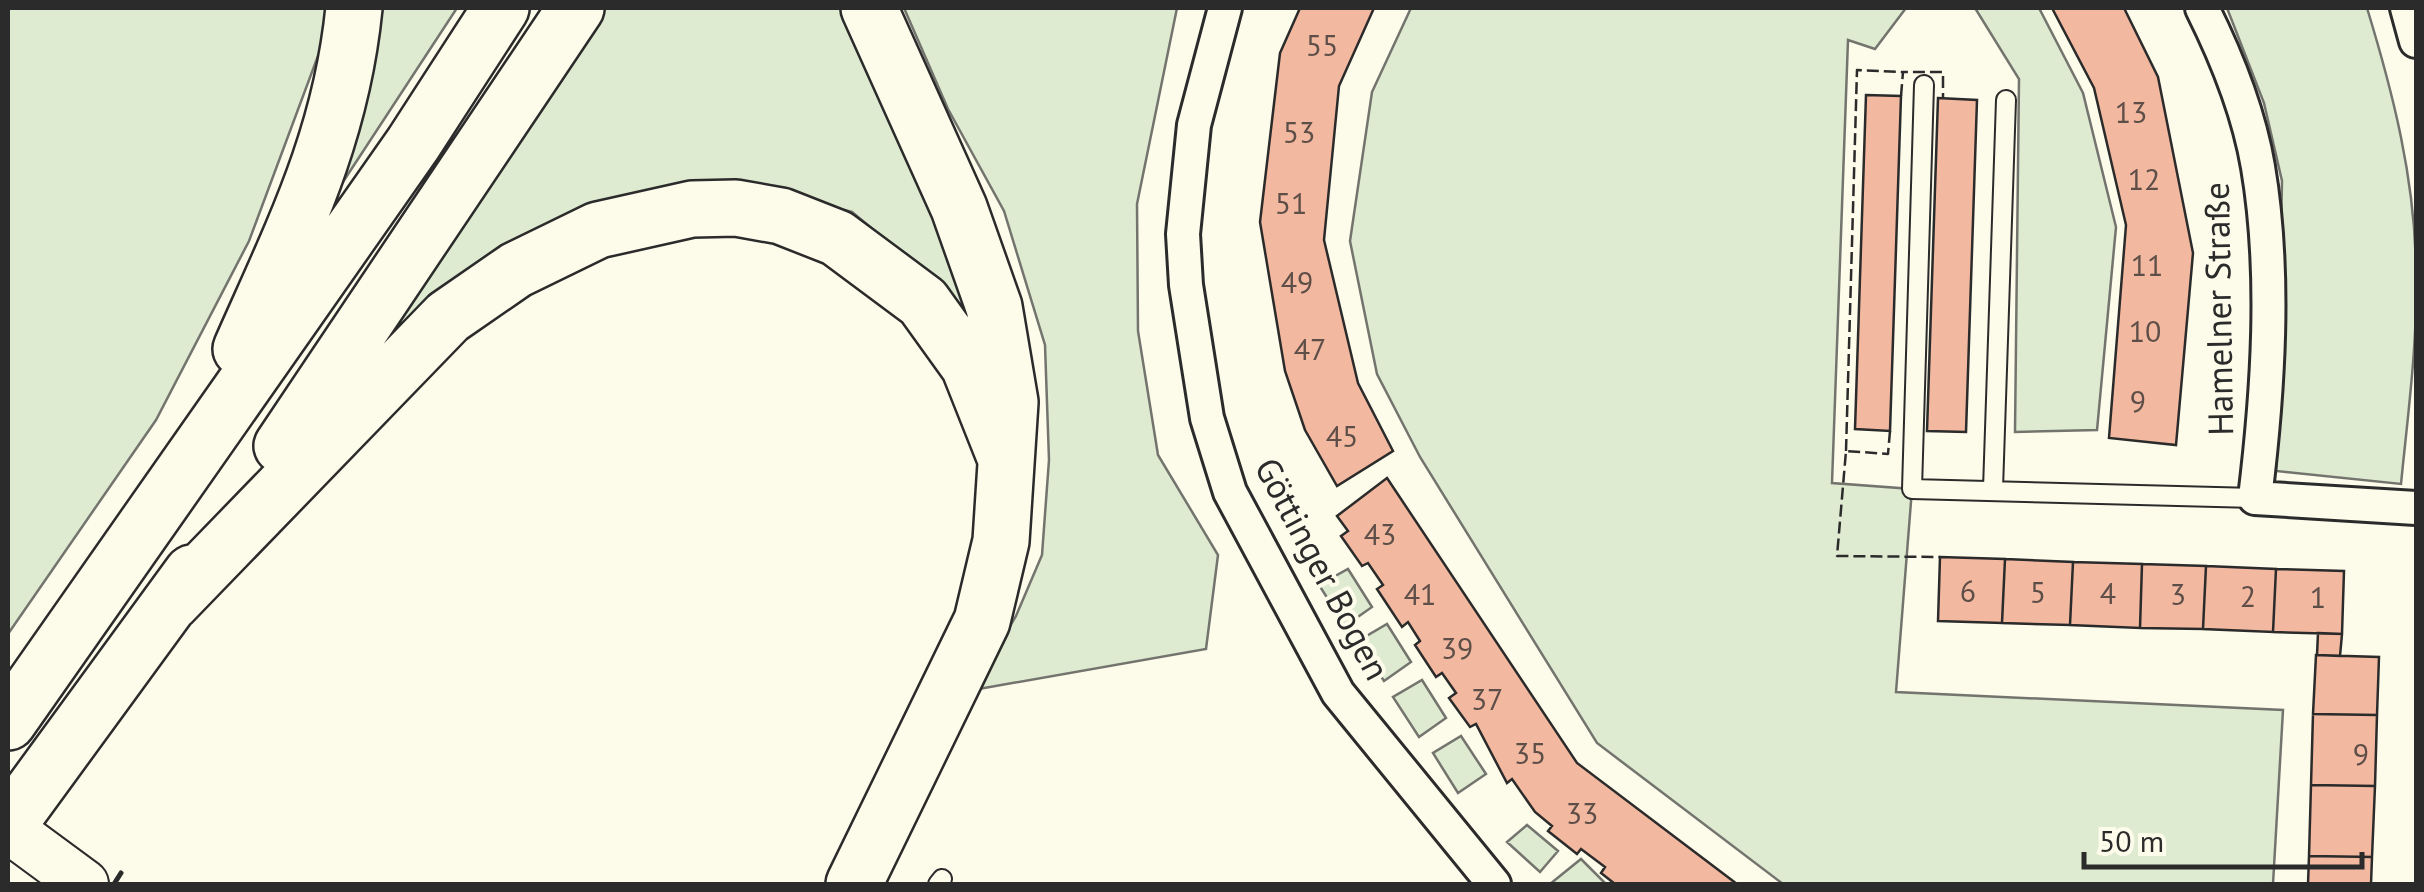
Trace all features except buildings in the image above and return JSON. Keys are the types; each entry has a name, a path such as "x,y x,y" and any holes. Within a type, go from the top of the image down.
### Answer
{"highway":[{"path":"187,471 316,181 339,110 354,8"},
{"path":"8,722 413,144 501,8"},
{"path":"8,826 368,324 576,8"},
{"path":"854,884 982,621 1001,541 1008,372 994,307 959,208 869,8"},
{"path":"171,603 448,317 516,270 598,230 692,209 736,208 837,238 923,302 968,366 1004,454"}],"main road":[{"path":"8,826 84,884"}],"street":[{"name":"Göttinger Bogen","path":"1225,8 1194,125 1183,234 1186,285 1207,418 1230,492 1338,692 1494,884"},
{"name":"Hamelner Straße","path":"2202,8 2222,48 2258,166 2266,278 2262,444 2255,498"},
{"path":"2407,8 2416,41"},
{"path":"2255,498 2416,508"}],"lane":[{"path":"1924,85 1912,488 2255,498"},
{"path":"1993,489 2006,100"}],"green space":[{"path":"8,8 326,8 331,21 249,241 156,420 8,634"},
{"path":"369,8 457,8 301,246"},
{"path":"598,8 849,8 938,206 988,364 926,274 852,212 747,186 657,196 341,395"},
{"path":"904,8 1177,8 1137,204 1138,331 1158,455 1218,555 1206,649 973,690 1016,616 1042,555 1049,460 1045,345 1004,211 948,109"},
{"path":"1411,8 1906,8 1875,49 1848,40 1832,483 1912,489 1896,692 2283,710 2273,884 1783,884 1597,743 1420,457 1377,374 1350,241 1372,92"},
{"path":"1975,8 2039,8 2083,93 2116,227 2097,430 2015,432 2019,79"},
{"path":"2227,8 2367,8 2401,137 2415,236 2412,377 2401,484 2276,471 2282,181 2264,103"},
{"path":"1348,569 1372,607 1345,626 1319,585"},
{"path":"1387,624 1411,662 1384,681 1358,641"},
{"path":"1422,680 1446,718 1419,737 1393,697"},
{"path":"1461,736 1486,774 1458,793 1433,753"},
{"path":"1527,825 1558,851 1540,872 1507,842"},
{"path":"1581,859 1606,884 1550,884"}],"fence":[{"path":"1846,451 1857,70 1903,72"},
{"path":"1901,96 1903,72 1943,72 1943,98"},
{"path":"1890,431 1888,454 1846,451 1837,556 1940,557"}],"wall":[{"path":"114,884 121,873"}]}
